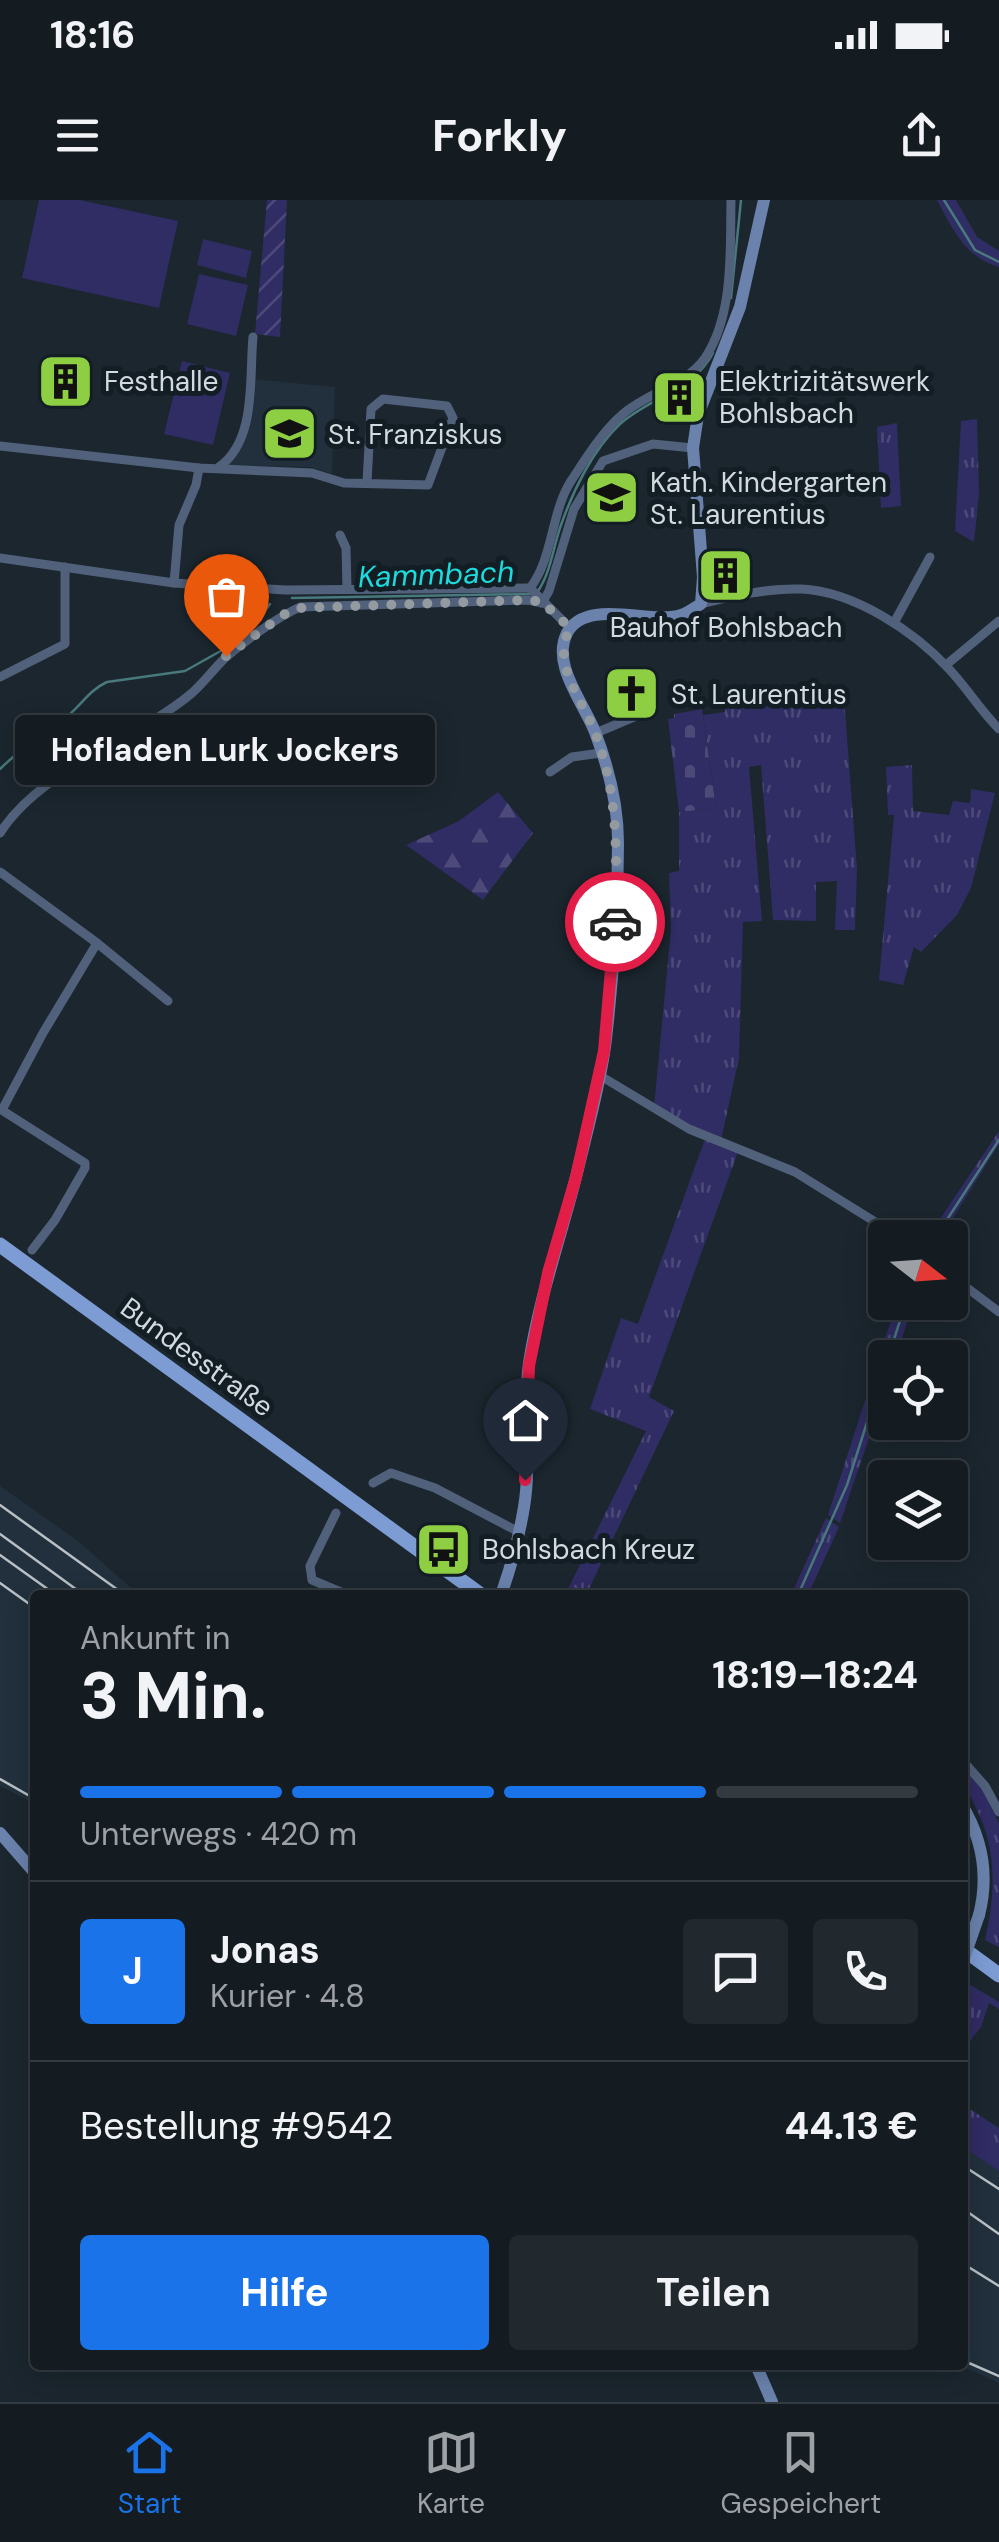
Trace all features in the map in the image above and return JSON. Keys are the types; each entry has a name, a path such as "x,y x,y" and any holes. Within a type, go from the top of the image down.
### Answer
{"main road":[{"name":"Bundesstraße","path":"0,1245 474,1590"},
{"path":"968,1952 999,1975"}],"street":[{"path":"530,588 568,485 605,433 625,412 684,377 704,360 716,335 726,287 731,200"},
{"path":"701,604 703,577 692,448 698,416 740,307 764,200"},
{"path":"217,469 231,456 246,426 253,337"},
{"path":"0,446 198,468 312,473 344,483 428,485 452,418 447,406 384,399 371,409 368,482"},
{"path":"0,833 14,812 57,779 191,694 226,656 283,615 300,608 540,600 549,591 574,509 595,468 617,453 653,444 692,448"},
{"path":"174,583 180,525 198,468"},
{"path":"340,535 346,548 348,589"},
{"path":"895,621 930,557"},
{"path":"0,558 174,583 285,590 530,588"},
{"path":"0,678 65,644 65,567"},
{"path":"530,588 570,628"},
{"path":"503,1590 524,1506 529,1366 548,1273 576,1177 604,1051 614,941 618,840 614,798 596,733 568,677 562,652 570,628 586,618 612,614 680,616 701,604 736,596 804,589 851,602 895,621 946,665 976,706 998,726"},
{"path":"283,615 285,590"},
{"path":"946,665 999,622"},
{"path":"596,733 648,711"},
{"path":"550,772 572,758 601,753"},
{"path":"0,872 168,1001"},
{"path":"32,1250 55,1220 85,1163 1,1109 97,943"},
{"path":"599,1075 677,1123 795,1172 872,1220"},
{"path":"968,1289 999,1312"},
{"path":"373,1483 391,1473 414,1479 518,1531"},
{"path":"336,1513 310,1566 312,1580 336,1590"},
{"path":"314,1590 318,1582"},
{"path":"968,1766 986,1786 999,1812"},
{"path":"968,1818 982,1850 985,1876 979,1915 968,1947"},
{"path":"0,1833 30,1866"},
{"path":"758,2370 772,2402"}],"shaded area":[{"name":"St. Franziskus","path":"252,379 335,387 332,474 311,467 228,465 241,446"},
{"path":"0,1486 78,1541 133,1590 30,1590 30,1801 0,1786"},
{"path":"968,2150 999,2171 999,2383 968,2369"}],"green space":[{"path":"39,200 80,200 178,221 159,308 22,278"},
{"path":"267,200 287,200 280,337 255,334"},
{"path":"937,200 956,200 977,237 999,251 999,267 969,249"},
{"path":"203,239 252,251 246,278 197,265"},
{"path":"199,274 248,285 236,336 187,324"},
{"path":"182,361 230,373 213,445 164,434"},
{"path":"977,419 979,494 974,542 955,531 961,421"},
{"path":"897,423 901,506 881,508 877,427"},
{"path":"844,698 857,869 855,930 835,930 837,881 816,882 816,921 773,920 761,765 749,767 762,921 743,922 739,1058 721,1140 654,1107 671,929 669,873 679,871 679,812 716,808 703,715 725,712 725,707"},
{"path":"702,709 716,808 679,812 668,719 674,718 674,714"},
{"path":"912,765 913,811 949,815 953,801 970,803 971,789 995,793 971,888 957,915 921,952 914,947 903,985 879,980 894,815 888,815 886,767"},
{"path":"498,792 533,833 483,900 406,845 459,821"},
{"path":"999,1131 999,1144 952,1220 939,1220"},
{"path":"705,1139 738,1152 649,1397 674,1411 588,1590 567,1590 646,1431 590,1409 621,1318 638,1324"},
{"path":"891,1320 908,1320 901,1340 885,1340"},
{"path":"868,1392 868,1440 840,1523 828,1515"},
{"path":"826,1518 839,1527 810,1590 793,1590"},
{"path":"968,1773 981,1788 999,1823 999,1947 985,1940 992,1867 983,1824 968,1789"},
{"path":"968,1984 999,2002 999,2009 989,2003 981,2027 968,2044"},
{"path":"968,2108 999,2128 999,2171 968,2150"}],"waterway":[{"name":"Kammbach","path":"731,298 741,200"},
{"name":"Kammbach","path":"944,200 975,250 999,262"},
{"name":"Kammbach","path":"538,591 571,498 601,446 632,415 695,376 713,353"},
{"name":"Kammbach","path":"292,598 531,594"},
{"name":"Kammbach","path":"248,634 270,604"},
{"name":"Kammbach","path":"0,769 101,685 185,671 242,639"},
{"path":"947,1220 999,1140"},
{"path":"894,1340 900,1320"},
{"path":"800,1590 847,1485 868,1419"}],"railway":[{"path":"0,1505 118,1590"},
{"path":"0,1534 77,1590"},
{"path":"0,1555 49,1590"},
{"path":"0,1583 30,1604"},
{"path":"0,1779 30,1796"},
{"path":"968,2169 999,2189"},
{"path":"968,2212 999,2234"},
{"path":"968,2267 999,2286"},
{"path":"968,2363 999,2376"}],"way so far":[{"path":"226,656 283,615 300,608 542,602 570,628 562,652 568,677 596,733 614,798 618,840 615,922"}],"place":[{"name":"Festhalle","path":"65,381"},
{"name":"Elektrizitätswerk Bohlsbach","path":"680,397"},
{"name":"St. Franziskus","path":"289,434"},
{"name":"Kath. Kindergarten St. Laurentius","path":"611,498"},
{"name":"Bauhof Bohlsbach","path":"726,576"},
{"name":"Hofladen Lurk Jockers","path":"226,656"},
{"name":"St. Laurentius","path":"632,694"},
{"name":"Bohlsbach Kreuz","path":"443,1549"}],"route":[{"path":"525,1480 529,1366 548,1273 576,1177 604,1051 615,922"}]}
